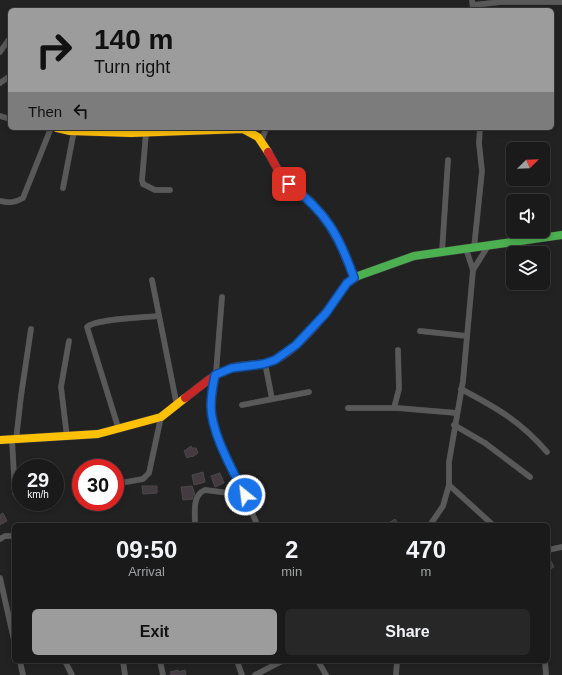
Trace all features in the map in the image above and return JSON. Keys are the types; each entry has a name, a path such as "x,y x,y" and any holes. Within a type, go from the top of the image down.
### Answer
{"street":[{"path":"473,5 501,2 562,2"},
{"path":"0,52 8,41"},
{"path":"0,201 9,203 17,202 23,198 50,130"},
{"path":"68,130 146,133 195,130"},
{"path":"246,130 256,134 262,140 280,176 305,196 327,219 336,235 354,278"},
{"path":"262,140 265,130"},
{"path":"431,523 443,506 449,485 449,462 461,389 473,270 470,248 482,171 479,143 480,130"},
{"path":"63,188 74,131"},
{"path":"146,133 142,180 143,184 155,190 170,190"},
{"path":"442,252 448,160"},
{"path":"0,440 98,434 161,417 215,375 232,368 266,363 275,360 296,345 326,313 347,283 354,278 406,258 562,236"},
{"path":"473,270 488,246"},
{"path":"152,280 177,406"},
{"path":"222,297 215,375 211,396 212,417 232,472 245,495 256,523"},
{"path":"118,428 87,327 108,321 159,316"},
{"path":"14,459 14,440 31,329"},
{"path":"420,331 467,336"},
{"path":"67,437 61,387 69,341"},
{"path":"394,408 399,389 398,350"},
{"path":"266,363 272,399"},
{"path":"461,389 492,405 513,419 530,433 547,452"},
{"path":"242,405 309,392"},
{"path":"348,408 394,408 456,413"},
{"path":"124,482 144,479 149,473 161,417"},
{"path":"454,425 485,443 530,477"},
{"path":"449,485 491,523"},
{"path":"195,523 195,501 201,491 205,490 245,495"},
{"path":"0,539 5,536 12,536"},
{"path":"550,550 562,547"},
{"path":"0,578 12,631"},
{"path":"21,663 24,675"},
{"path":"67,663 72,675"},
{"path":"123,663 126,675"},
{"path":"160,663 163,675"},
{"path":"238,663 242,675"},
{"path":"255,675 278,663"},
{"path":"319,663 326,675"},
{"path":"396,675 397,663"},
{"path":"546,663 546,675"}],"building":[{"path":"191,446 192,448 196,448 198,453 187,458 184,451"},
{"path":"203,472 205,482 194,485 192,475"},
{"path":"220,473 224,483 215,487 211,476"},
{"path":"142,486 157,486 157,493 143,494"},
{"path":"192,486 195,495 193,495 193,499 183,500 181,487"},
{"path":"3,513 7,521 0,525 0,515"},
{"path":"395,519 398,523 389,523"},
{"path":"550,559 554,567 550,569"},
{"path":"178,670 178,672 185,670 186,675 169,675 172,674 170,672"}],"traffic: fast":[{"path":"332,304 347,283 358,276 414,256 562,235"}],"traffic: slow":[{"path":"66,130 131,133 215,130"},
{"path":"245,130 258,137 268,152"},
{"path":"0,440 98,434 161,417 185,398"}],"traffic: jam":[{"path":"268,152 283,179 310,201 325,218 341,246 354,277"},
{"path":"185,398 207,381 231,368 268,363 281,357 306,336 332,304"}],"route":[{"path":"245,495 232,472 212,417 211,396 215,375 232,368 263,364 275,360 296,345 326,313 347,283 354,278 347,259 327,219 305,196 289,184"}]}
